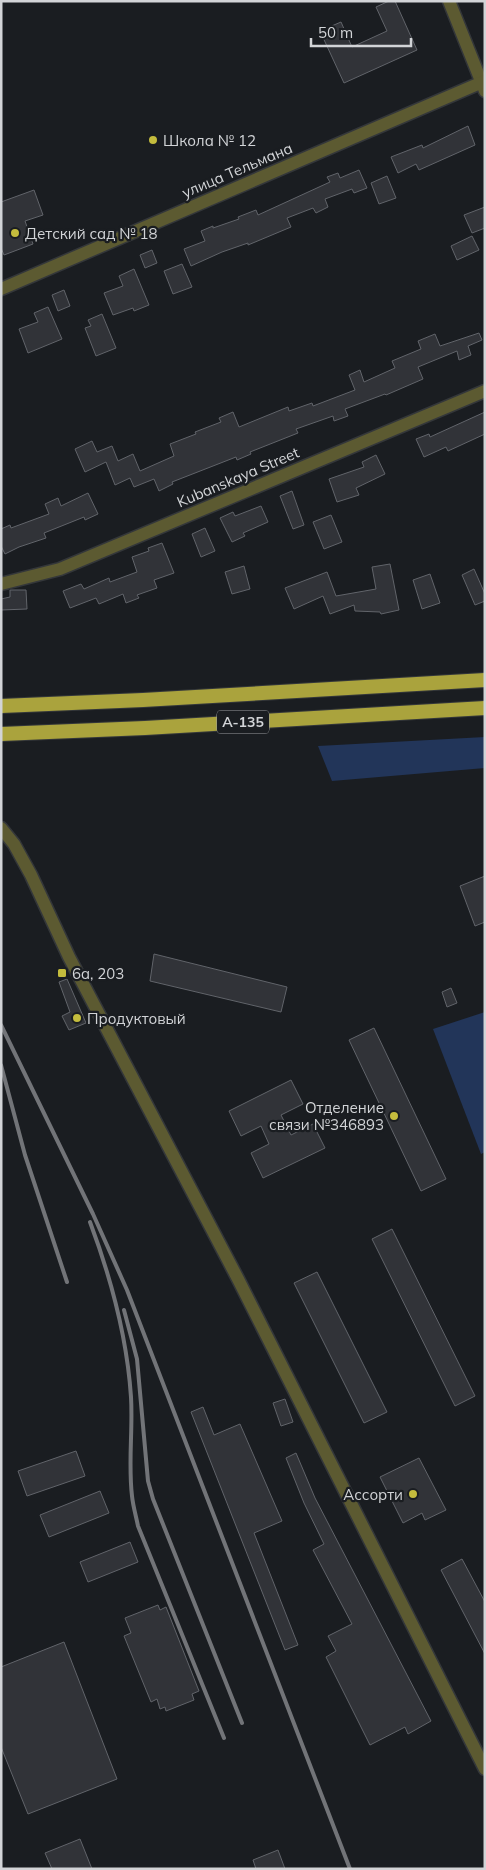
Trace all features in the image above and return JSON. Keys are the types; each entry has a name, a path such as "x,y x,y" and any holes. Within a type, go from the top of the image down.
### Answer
{"highway":[{"name":"А-135","path":"1,706 485,680"},
{"name":"А-135","path":"1,734 145,728 485,708"}],"street":[{"path":"449,1 484,85"},
{"name":"улица Тельмана","path":"1,289 484,85"},
{"name":"Kubanskaya Street","path":"1,584 60,569 485,391"},
{"path":"1,828 14,844 31,875 69,957 238,1279 485,1769"}],"shaded area":[{"path":"485,737 485,768 332,781 318,746"},
{"path":"485,1012 485,1152 481,1154 433,1029"}],"building":[{"path":"389,1 395,1 417,50 344,83 320,31 341,22 352,47 387,31 376,7"},
{"path":"468,126 475,145 419,170 416,164 398,173 391,157 422,145 423,148"},
{"path":"359,170 367,188 354,193 352,189 325,199 328,207 316,213 313,208 287,218 291,227 248,245 248,243 222,252 191,266 184,249 205,241 201,231 239,219 238,217 256,210 258,215 330,182 327,177 338,173 340,178"},
{"path":"387,176 396,198 379,204 371,183"},
{"name":"Детский сад № 18","path":"34,190 43,215 25,221 33,244 4,255 1,248 1,202"},
{"path":"485,207 485,228 472,233 464,215"},
{"path":"472,236 479,250 457,260 451,246"},
{"path":"152,250 157,263 145,268 140,255"},
{"path":"182,264 192,287 173,294 164,271"},
{"path":"134,269 149,305 134,311 133,308 113,315 104,293 123,286 119,276"},
{"path":"64,290 70,306 58,311 52,295"},
{"path":"48,307 62,339 28,353 19,329 38,322 34,313"},
{"path":"102,314 116,348 96,356 85,328 91,326 88,320"},
{"path":"479,333 482,340 468,346 471,355 459,360 457,351 418,367 423,379 386,395 345,409 348,416 334,421 333,416 296,429 298,433 250,452 251,454 237,460 236,457 172,482 173,484 159,491 154,479 134,487 130,478 115,485 106,462 85,472 75,449 92,441 97,452 112,446 118,461 133,454 140,471 174,456 170,444 221,422 219,418 233,412 239,427 288,407 289,411 312,403 313,406 355,390 349,375 360,370 364,382 395,368 392,361 421,349 418,341 435,334 440,346"},
{"path":"485,412 485,434 448,451 446,447 424,457 416,439 429,434 430,437"},
{"path":"376,455 385,474 356,488 359,495 337,502 329,479 364,467 362,462"},
{"path":"292,491 304,525 293,529 280,496"},
{"path":"88,493 98,514 85,520 84,517 44,533 46,538 5,554 1,546 1,529 10,525 11,528 49,514 45,504 58,498 61,506"},
{"path":"261,506 268,522 243,533 245,536 232,542 220,518 233,512 235,516"},
{"path":"331,515 342,542 324,549 313,522"},
{"path":"205,528 215,551 201,557 192,534"},
{"path":"162,543 174,573 154,580 157,588 137,595 139,598 126,603 123,594 99,604 96,598 70,608 63,591 81,584 84,589 109,578 110,582 137,572 132,557 149,551 148,548"},
{"path":"390,564 399,610 381,614 380,612 355,611 354,605 330,614 323,596 294,609 285,588 327,572 336,596 376,589 372,567"},
{"path":"244,566 250,589 232,594 225,572"},
{"path":"474,569 485,594 485,601 475,605 462,575"},
{"path":"430,574 440,603 422,609 413,580"},
{"path":"10,590 26,590 27,609 1,610 1,599 10,597"},
{"path":"485,876 485,922 475,926 460,886"},
{"path":"154,954 287,987 281,1012 150,981"},
{"path":"67,979 86,1023 69,1030 62,1016 70,1012 59,982"},
{"path":"451,988 457,1003 447,1007 442,992"},
{"path":"374,1028 446,1179 421,1191 349,1040"},
{"path":"291,1080 303,1104 281,1115 291,1135 313,1124 325,1148 263,1178 251,1153 269,1144 261,1126 241,1136 229,1111"},
{"path":"392,1229 475,1396 455,1406 372,1239"},
{"path":"317,1272 387,1412 364,1423 294,1283"},
{"path":"285,1399 293,1422 281,1426 273,1403"},
{"path":"203,1407 214,1435 240,1424 282,1521 254,1533 298,1645 285,1650 191,1412"},
{"path":"76,1451 85,1476 27,1496 18,1471"},
{"path":"296,1453 315,1498 431,1721 408,1734 405,1727 370,1745 326,1657 336,1651 328,1636 352,1624 313,1550 324,1544 304,1503 286,1458"},
{"name":"Ассорти","path":"419,1458 446,1510 425,1520 422,1513 403,1523 380,1477"},
{"path":"100,1491 109,1513 49,1537 40,1515"},
{"path":"130,1542 138,1562 88,1582 80,1562"},
{"path":"462,1559 485,1602 485,1654 441,1570"},
{"path":"158,1605 160,1610 166,1607 199,1691 192,1694 194,1700 166,1711 165,1707 160,1709 157,1699 151,1702 124,1636 131,1633 125,1618"},
{"path":"64,1642 117,1779 28,1814 1,1747 1,1667"},
{"path":"80,1839 92,1869 52,1869 45,1853"},
{"path":"278,1850 285,1869 256,1869 253,1860"}],"railway":[{"path":"1,1025 93,1214 127,1290 350,1869"},
{"path":"1,1065 25,1155 67,1282"},
{"path":"90,1222 111,1286 126,1352 131,1397 131,1484 138,1526 224,1738"},
{"path":"124,1310 137,1359 148,1481 153,1499 242,1723"}],"place":[{"name":"Школа № 12","path":"153,140"},
{"name":"Детский сад № 18","path":"15,233"},
{"name":"6a, 203","path":"62,973"},
{"name":"Продуктовый","path":"77,1018"},
{"name":"Отделение связи №346893","path":"394,1116"},
{"name":"Ассорти","path":"413,1494"}]}
